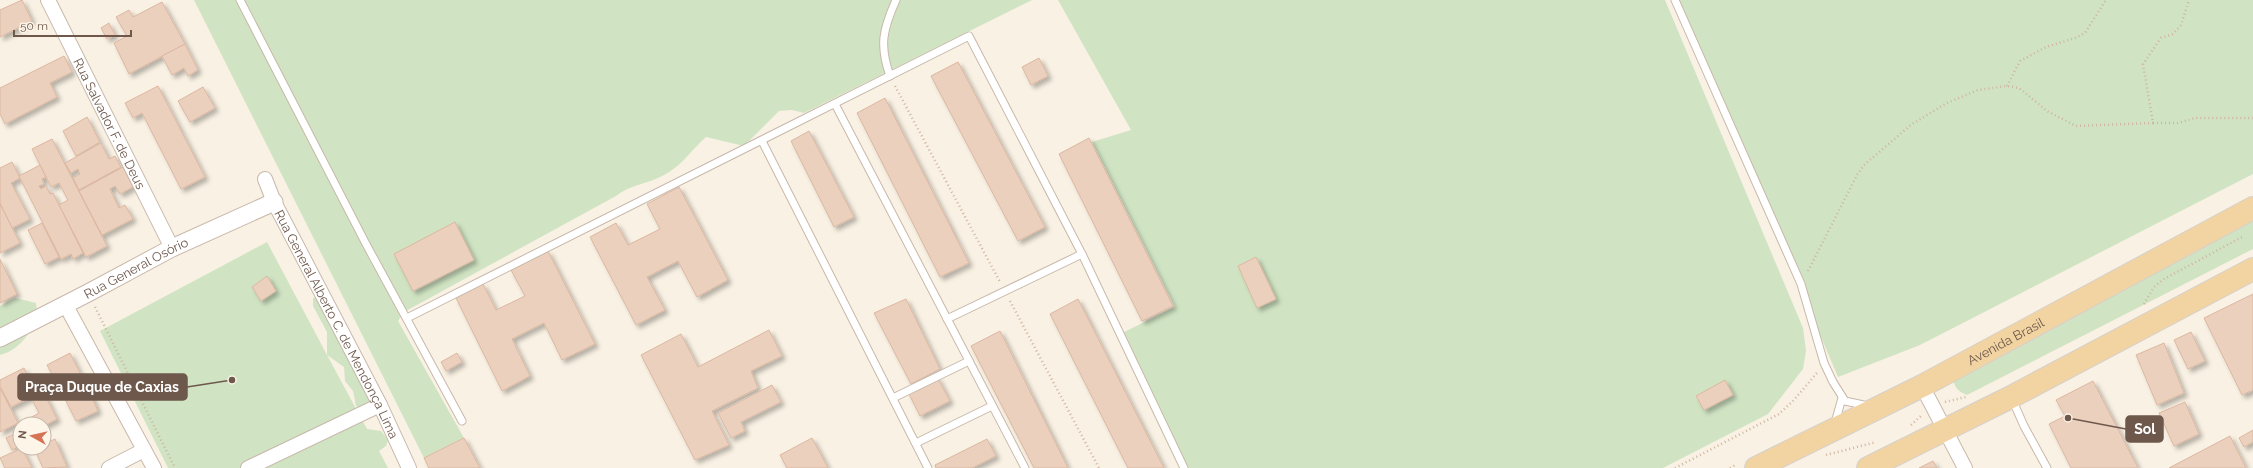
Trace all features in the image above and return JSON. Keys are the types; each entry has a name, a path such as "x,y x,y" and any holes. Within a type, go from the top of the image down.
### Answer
{"main road":[{"name":"Avenida Brasil","path":"1756,468 1876,407 1922,386 2253,208"},
{"path":"1868,468 2011,397 2253,269"}],"street":[{"name":"Rua Salvador F. de Deus","path":"48,0 172,248"},
{"name":"Rua General Alberto C. de Mendonça Lima","path":"265,179 274,202 380,405 409,468"},
{"name":"Rua General Osório","path":"0,338 172,248 274,202"},
{"path":"65,304 154,468"},
{"path":"1922,386 1964,468"},
{"path":"248,468 380,405"},
{"path":"109,468 144,450"}],"lane":[{"path":"240,0 366,244 462,421"},
{"path":"890,76 885,62 883,44 886,24 896,0"},
{"path":"1675,0 1801,284 1824,363 1842,398 1857,405 1876,407"},
{"path":"407,318 969,36 1082,254 1184,468"},
{"path":"835,104 1025,468"},
{"path":"762,141 928,468"},
{"path":"947,319 1082,254"},
{"path":"893,398 969,361"},
{"path":"2011,397 2024,426 2047,468"},
{"path":"1833,429 1842,398"},
{"path":"916,443 992,406"}],"path":[{"path":"2007,86 2020,61 2046,46 2075,38 2085,33 2106,0"},
{"path":"2152,123 2143,64 2161,38 2173,34 2181,25 2189,0"},
{"path":"890,76 1099,468"},
{"path":"1801,284 1864,165 1912,124 1947,103 1978,90 2007,86 2019,88 2047,110 2076,126 2178,123 2195,118 2253,118"},
{"path":"2141,308 2154,287 2164,279 2250,233"},
{"path":"88,293 175,468"},
{"path":"1675,468 1779,414 1793,401 1824,363"},
{"path":"1906,430 1932,405 1968,397"},
{"path":"1824,456 1881,440"}],"green space":[{"path":"194,0 1032,0 804,113 792,110 779,111 744,146 706,137 676,167 658,178 622,192 404,312 398,321 464,438 424,458"},
{"path":"1058,0 1665,0 1803,328 1806,351 1803,369 1768,414 1663,468 1186,468 1118,335 1175,307 1092,142 1131,130"},
{"path":"1678,0 2253,0 2253,174 1920,345 1838,377"},
{"path":"2253,217 2253,249 1967,395 1956,387 1953,380"},
{"path":"267,242 367,429 381,431 388,440 386,446 379,451 388,468 168,468 100,331"},
{"path":"323,297 376,399 369,411 356,406 353,391 345,381 344,367 327,355 327,332 313,306 313,298"},
{"path":"15,298 36,303 35,319 32,327 22,342 15,348 0,355 0,306"}],"building":[{"path":"22,0 32,21 0,37 0,10"},
{"path":"162,2 185,44 129,74 114,43 127,36 116,17 129,10 133,17"},
{"path":"109,23 115,35 107,39 101,28"},
{"path":"185,44 198,70 188,76 184,68 172,75 162,56"},
{"path":"64,56 72,72 50,83 57,97 5,124 0,114 0,88"},
{"path":"1039,58 1048,76 1031,85 1022,67"},
{"path":"958,62 1045,227 1018,241 931,76"},
{"path":"158,86 205,177 181,189 142,113 133,118 125,103"},
{"path":"203,87 215,108 190,122 178,101"},
{"path":"885,98 969,263 940,277 857,113"},
{"path":"87,117 100,142 76,156 63,131"},
{"path":"809,131 854,217 834,227 791,141"},
{"path":"1089,138 1173,306 1142,321 1059,154"},
{"path":"52,139 107,246 86,257 59,205 68,200 59,183 51,187 32,149"},
{"path":"101,143 109,159 115,156 121,167 79,190 73,178 80,174 78,169 71,173 65,163"},
{"path":"12,162 20,178 11,183 30,219 12,228 0,203 0,168"},
{"path":"40,165 46,177 42,179 44,184 39,186 41,189 46,186 50,194 53,193 83,253 73,259 71,254 61,259 19,176"},
{"path":"123,167 133,187 120,194 115,186 110,189 119,208 125,205 133,219 102,235 79,191"},
{"path":"679,187 728,280 697,297 678,261 647,277 665,310 636,325 590,237 616,223 628,245 660,229 647,204"},
{"path":"0,204 20,243 0,253"},
{"path":"455,222 474,260 413,291 394,254"},
{"path":"42,223 59,257 45,264 28,230"},
{"path":"548,251 595,344 562,360 544,323 512,339 530,376 502,391 456,298 483,284 496,310 525,296 511,270"},
{"path":"1256,257 1276,299 1257,308 1238,266"},
{"path":"0,259 17,294 0,303"},
{"path":"267,276 276,291 261,301 252,287"},
{"path":"2253,294 2253,390 2242,395 2204,318"},
{"path":"906,299 940,369 911,384 874,313"},
{"path":"1078,299 1164,468 1128,468 1050,314"},
{"path":"769,330 782,356 751,371 758,388 712,411 729,445 695,460 641,355 681,334 698,367"},
{"path":"1000,331 1068,468 1034,468 971,346"},
{"path":"2191,332 2205,361 2188,369 2174,340"},
{"path":"2164,343 2184,393 2157,405 2136,355"},
{"path":"70,353 81,375 58,386 47,365"},
{"path":"457,353 462,362 446,371 441,362"},
{"path":"24,368 37,394 43,391 57,419 52,422 52,416 34,416 39,413 31,397 11,407 0,386 0,380"},
{"path":"937,377 950,401 920,416 908,392"},
{"path":"1725,380 1733,395 1704,410 1696,396"},
{"path":"2093,381 2138,468 2071,468 2049,424 2065,416 2056,400"},
{"path":"772,385 781,402 741,422 745,431 731,438 718,413"},
{"path":"0,388 14,416 12,416 12,426 0,432"},
{"path":"88,388 98,411 76,421 65,399"},
{"path":"2185,402 2199,434 2174,446 2159,413"},
{"path":"2253,430 2253,442 2244,447 2239,438"},
{"path":"12,435 12,450 6,438"},
{"path":"2230,436 2246,468 2169,468"},
{"path":"464,438 480,468 429,468 424,458"},
{"path":"812,438 828,468 787,468 780,455"},
{"path":"55,439 67,467 43,468 38,456 52,456 52,440"},
{"path":"987,439 996,456 972,468 936,468 935,465"},
{"path":"12,453 12,456 26,456 32,468 5,468 0,458"},
{"path":"1933,461 1937,468 1919,468"}],"place":[{"name":"Praça Duque de Caxias","path":"232,380"},
{"name":"Sol","path":"2068,418"}]}
